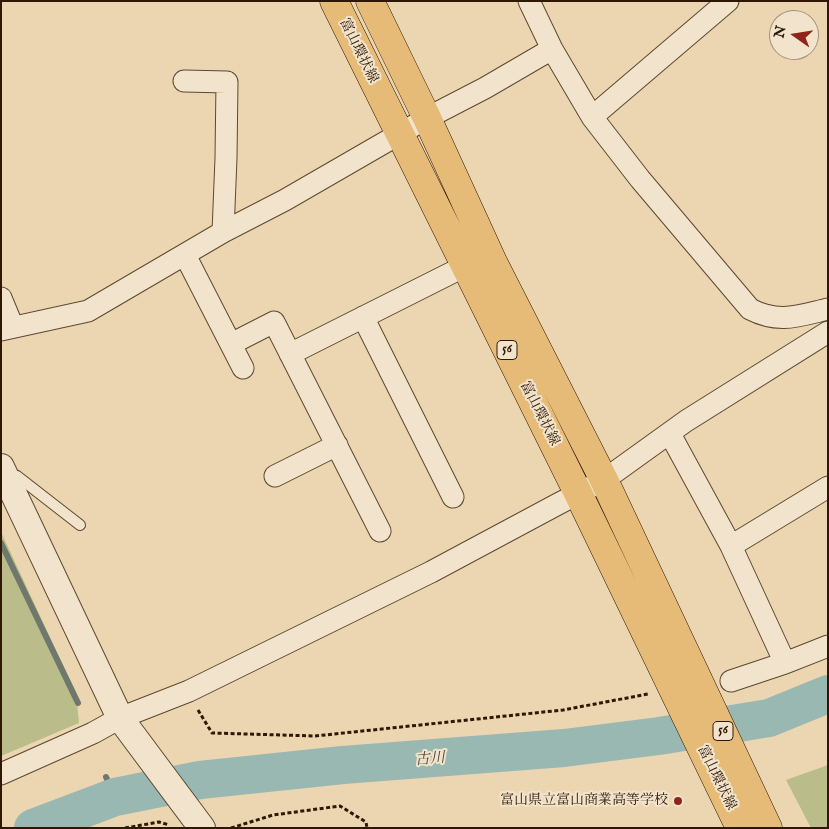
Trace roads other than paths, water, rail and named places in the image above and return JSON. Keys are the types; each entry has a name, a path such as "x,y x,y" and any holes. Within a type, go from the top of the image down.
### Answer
{"main road":[{"name":"富山環状線","path":"334,1 578,493 665,696 712,770 740,828"},
{"name":"富山環状線","path":"370,1 427,118 493,262 604,480 707,695 768,828"}],"street":[{"path":"529,1 552,49 592,117 640,179 750,309 762,315 783,319 828,309"},
{"path":"592,117 728,1"},
{"path":"1,298 7,329 88,311 185,256 222,232 285,200 552,49"},
{"path":"184,80 227,82 226,158 222,232"},
{"path":"185,256 243,368"},
{"path":"290,354 465,266"},
{"path":"363,317 453,497"},
{"path":"231,344 274,322 380,531"},
{"path":"1,774 93,734 127,728 189,691 431,572 604,480 686,421 828,332"},
{"path":"670,434 731,546 785,663"},
{"path":"275,476 337,446"},
{"path":"5,474 127,728 202,828"},
{"path":"731,546 828,487"},
{"path":"731,680 785,663 828,646"}],"lane":[{"path":"5,474 17,476 80,525"}],"waterway":[{"path":"1,543 78,703"},
{"name":"古川","path":"33,828 115,797 200,780 343,765 564,748 659,736 769,718 828,694"},
{"path":"106,777 115,797"}],"place":[{"name":"富山県立富山商業高等学校","path":"678,801"}]}
